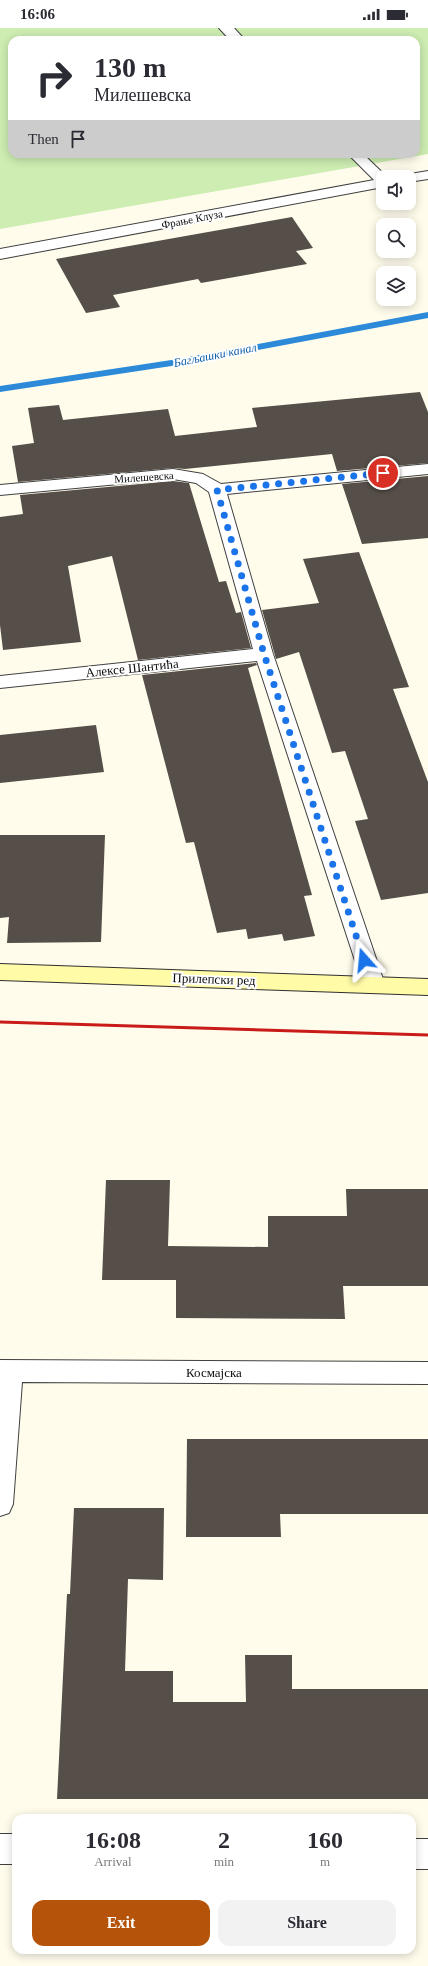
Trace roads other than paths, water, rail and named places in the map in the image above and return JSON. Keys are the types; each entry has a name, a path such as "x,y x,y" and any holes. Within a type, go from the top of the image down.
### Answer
{"street":[{"path":"226,28 234,36"},
{"path":"359,158 376,175"},
{"path":"416,177 428,175"},
{"name":"Фрање Клуза","path":"0,254 376,183"},
{"path":"374,985 264,654 217,490 428,468"},
{"name":"Милешевска","path":"0,490 173,474 192,476 209,482 217,490"},
{"name":"Алексе Шантића","path":"0,682 264,654"},
{"name":"Прилепски ред","path":"0,972 428,987"},
{"path":"0,1504 5,1371"},
{"name":"Космајска","path":"5,1371 428,1373"},
{"path":"0,1848 12,1849"},
{"path":"416,1854 428,1854"}],"waterway":[{"name":"Багљашки канал","path":"0,389 178,362 428,315"}],"railway":[{"path":"0,1022 428,1035"}]}
